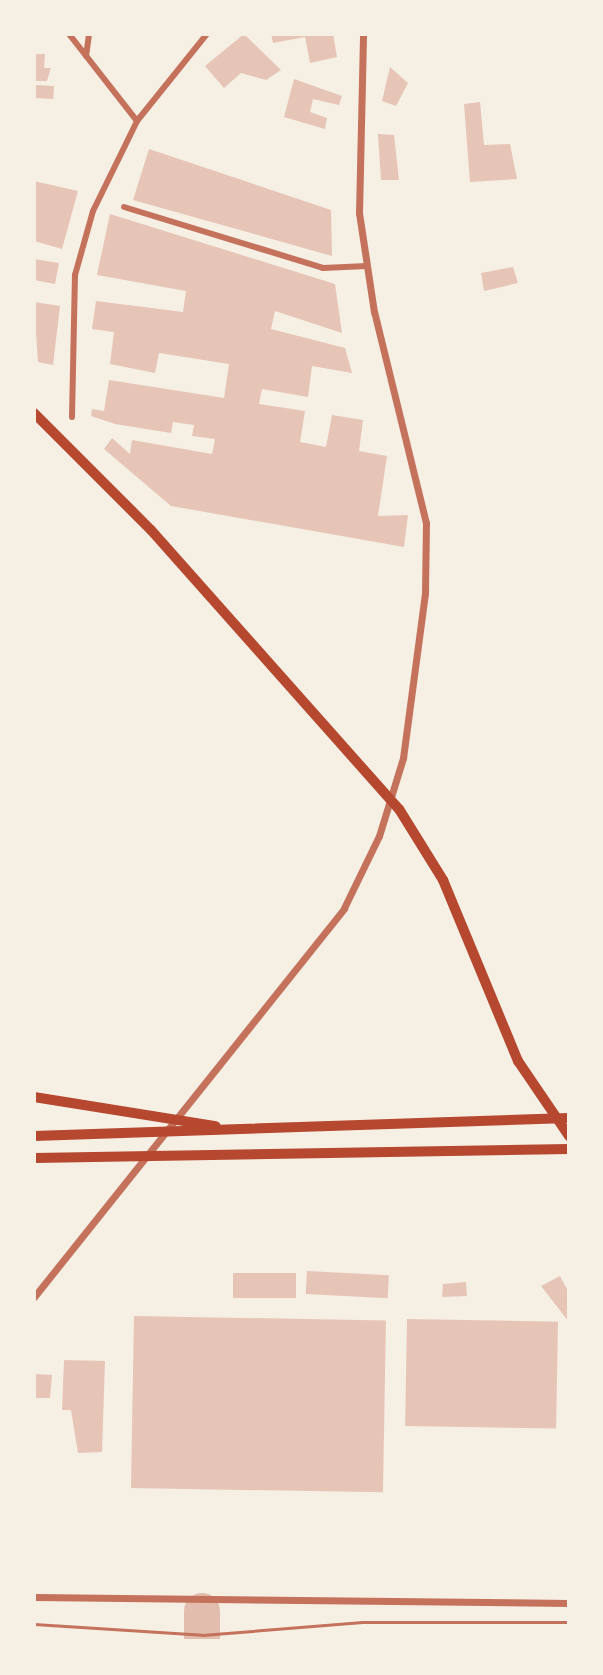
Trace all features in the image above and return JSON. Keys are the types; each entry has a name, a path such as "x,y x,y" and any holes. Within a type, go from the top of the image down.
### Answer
{"highway":[{"path":"34,413 151,530 399,809 443,880 518,1061 569,1136"},
{"path":"34,1097 229,1129"},
{"path":"34,1136 569,1118"},
{"path":"34,1158 569,1149"}],"street":[{"path":"69,34 137,121"},
{"path":"86,56 89,34"},
{"path":"72,417 75,275 93,211 137,121 207,34"},
{"path":"34,1297 344,908 379,836 403,758 425,593 426,523 367,266 359,213 363,34"},
{"path":"124,207 323,268 367,266"},
{"path":"34,1597 569,1603"}],"lane":[{"path":"34,1624 202,1635 362,1622 569,1622"}],"building":[{"path":"244,34 281,70 266,80 241,73 224,88 205,66"},
{"path":"271,34 333,34 337,57 310,63 305,37 273,43"},
{"path":"34,54 45,54 44,68 51,68 47,81 34,81"},
{"path":"390,67 408,83 396,106 382,101"},
{"path":"294,79 342,96 339,105 313,99 310,112 327,118 325,129 284,117"},
{"path":"34,85 54,86 53,99 34,98"},
{"path":"480,102 484,145 510,144 517,179 470,182 464,104"},
{"path":"378,134 394,135 399,180 381,180"},
{"path":"149,149 331,210 332,256 133,200"},
{"path":"34,181 78,191 62,249 34,241"},
{"path":"110,214 335,284 342,333 275,311 271,329 345,348 352,373 312,366 308,397 262,389 259,404 305,411 300,442 326,447 332,415 363,420 359,451 387,456 378,516 408,515 404,547 171,506 104,449 112,438 130,454 132,440 212,454 215,439 192,436 194,425 173,422 171,433 115,424 91,416 92,409 104,411 109,380 224,398 229,364 159,353 155,373 110,364 114,332 92,329 96,301 183,312 186,291 97,275"},
{"path":"34,259 59,263 55,284 34,280"},
{"path":"513,267 518,283 484,291 481,273"},
{"path":"34,302 60,306 53,365 38,362"},
{"path":"307,1271 389,1275 388,1298 306,1294"},
{"path":"233,1273 296,1273 296,1298 233,1298"},
{"path":"560,1276 569,1293 569,1322 541,1286"},
{"path":"466,1282 467,1296 442,1297 443,1284"},
{"path":"134,1316 386,1320 383,1492 131,1488"},
{"path":"407,1319 558,1322 556,1429 405,1426"},
{"path":"64,1360 105,1361 102,1452 78,1453 71,1410 62,1410"},
{"path":"34,1374 52,1375 50,1398 34,1398"}],"taxiway":[{"path":"202,1611 202,1641"}]}
